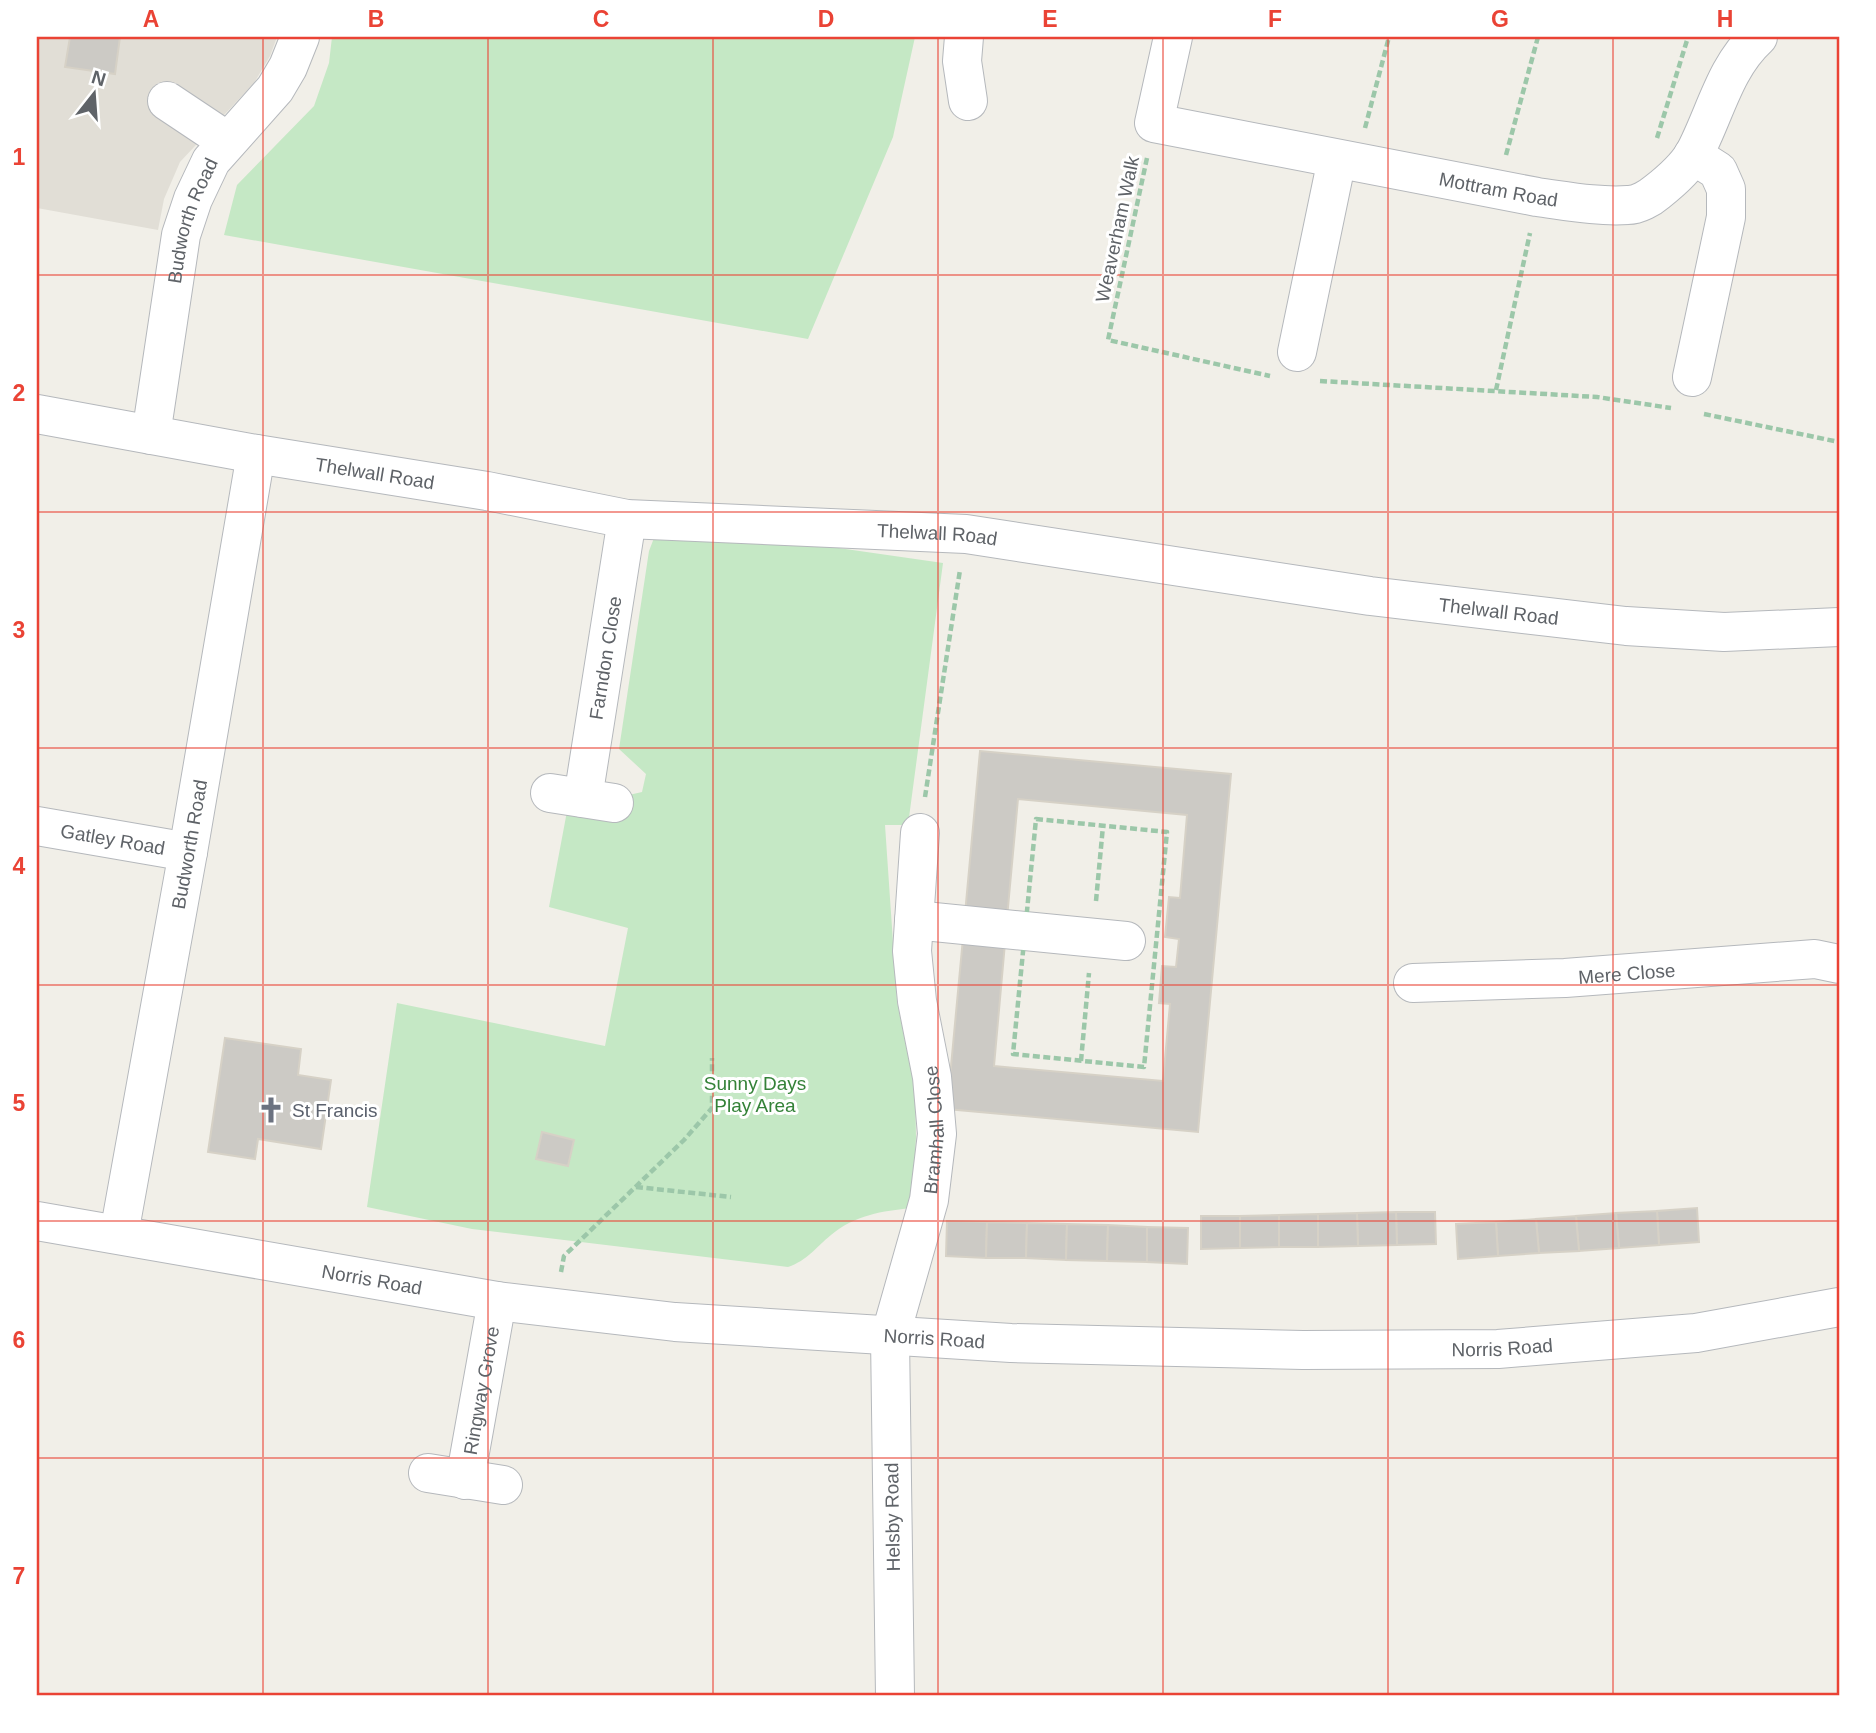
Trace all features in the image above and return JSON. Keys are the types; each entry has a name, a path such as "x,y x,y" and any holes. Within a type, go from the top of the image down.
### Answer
{"street":[{"name":"Budworth Road","path":"151,435 181,236 193,198 211,161 275,89 288,67 300,37"},
{"path":"964,37 962,61 968,101"},
{"path":"1154,123 1172,37"},
{"name":"Mottram Road","path":"1154,123 1497,190 1599,204 1631,205 1653,196 1675,178 1693,155 1727,79 1748,46 1758,37"},
{"path":"167,101 227,141"},
{"path":"1691,399 1726,217 1726,189 1718,172 1693,155"},
{"path":"1298,370 1347,161"},
{"name":"Thelwall Road","path":"37,414 256,454 487,491 627,519 966,534 1370,596 1626,626 1724,632 1839,627"},
{"name":"Budworth Road","path":"119,1234 256,454"},
{"name":"Farndon Close","path":"582,798 627,519"},
{"name":"Gatley Road","path":"37,826 188,852"},
{"name":"Bramhall Close","path":"890,1337 929,1200 937,1134 932,1077 917,1001 912,951 920,832"},
{"path":"914,920 1126,940"},
{"name":"Mere Close","path":"1413,983 1565,978 1815,959 1839,964"},
{"name":"Norris Road","path":"37,1221 497,1301 675,1322 1011,1343 1303,1350 1498,1349 1696,1333 1839,1307"},
{"name":"Ringway Grove","path":"465,1479 497,1301"},
{"name":"Helsby Road","path":"890,1337 895,1696"},
{"name":"Ringway Grove","path":"428,1473 503,1485"}],"path":[{"path":"1347,161 1389,37"},
{"path":"1497,190 1538,37"},
{"path":"1653,196 1648,169 1688,37"},
{"name":"Weaverham Walk","path":"1154,123 1108,340 1298,370"},
{"path":"1496,390 1538,197"},
{"path":"1298,370 1496,390 1597,397 1691,399 1839,442"},
{"path":"920,832 966,534"},
{"path":"556,1307 564,1256 684,1140 712,1108 712,1058"},
{"path":"635,1187 731,1197"}],"shaded area":[{"path":"37,37 277,37 270,56 254,83 180,162 164,199 158,230 37,208"}],"green space":[{"path":"332,37 915,37 893,137 808,339 224,235 237,185 314,106 329,63"},
{"name":"Sunny Days Play Area","path":"678,525 943,563 908,825 885,825 897,1001 915,1090 916,1137 912,1208 859,1218 840,1228 806,1257 788,1267 472,1229 367,1207 397,1003 605,1046 628,928 549,907 571,790 620,797 642,792 646,774 619,749 649,551 654,538"}],"building":[{"path":"70,37 120,37 115,74 65,67"},
{"path":"980,751 1231,774 1198,1132 947,1109 963,938 1005,943 994,1066 1163,1081 1170,1004 1159,1003 1162,966 1176,967 1179,939 1165,937 1169,897 1180,898 1187,815 1018,799 1007,918 965,914"},
{"name":"St Francis","path":"225,1038 301,1049 298,1075 331,1080 321,1149 258,1139 255,1159 208,1152"},
{"path":"542,1132 574,1140 568,1166 536,1159"},
{"path":"1697,1208 1699,1242 1659,1245 1657,1211"},
{"path":"1657,1211 1659,1245 1619,1248 1616,1213"},
{"path":"1396,1212 1435,1212 1436,1244 1397,1245"},
{"path":"1396,1212 1397,1245 1358,1246 1357,1213"},
{"path":"1357,1213 1358,1246 1318,1247 1318,1214"},
{"path":"1616,1213 1619,1248 1579,1251 1576,1216"},
{"path":"1318,1214 1318,1247 1279,1247 1279,1215"},
{"path":"1279,1215 1279,1247 1240,1248 1240,1216"},
{"path":"1201,1216 1240,1216 1240,1248 1201,1249"},
{"path":"1576,1216 1579,1251 1539,1253 1536,1219"},
{"path":"1536,1219 1539,1253 1498,1256 1496,1222"},
{"path":"947,1221 987,1222 986,1258 946,1256"},
{"path":"987,1222 1027,1223 1026,1258 986,1258"},
{"path":"1496,1222 1498,1256 1458,1259 1456,1224"},
{"path":"1027,1223 1067,1224 1066,1260 1026,1258"},
{"path":"1067,1224 1108,1225 1107,1261 1066,1260"},
{"path":"1108,1225 1147,1227 1147,1262 1107,1261"},
{"path":"1147,1227 1188,1228 1187,1264 1147,1262"}],"place":[{"name":"St Francis","path":"271,1110"}]}
